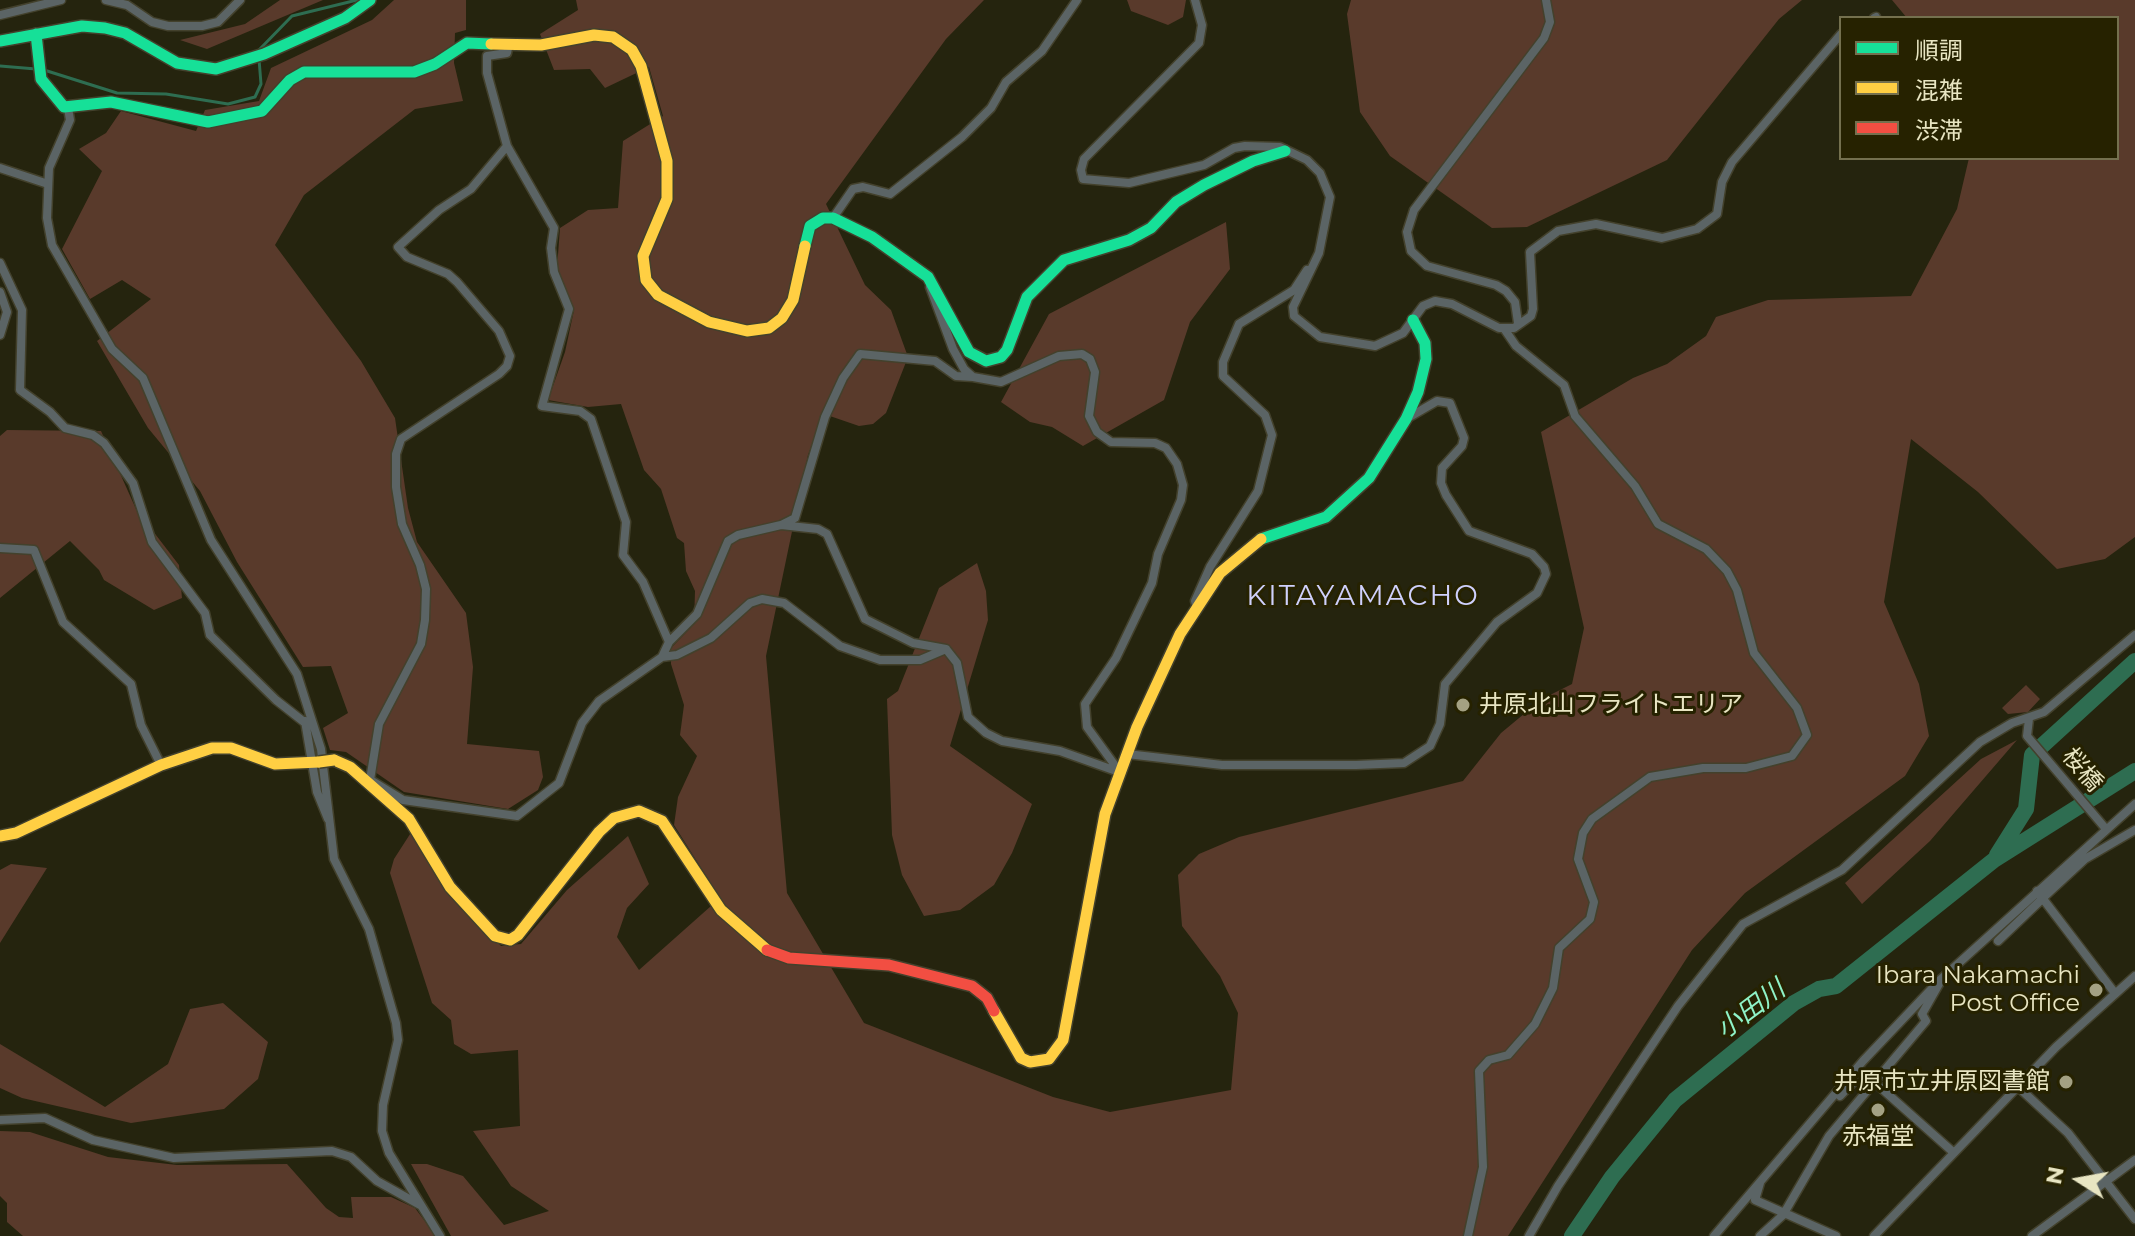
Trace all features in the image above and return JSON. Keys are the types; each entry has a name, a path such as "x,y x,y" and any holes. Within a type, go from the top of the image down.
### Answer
{"street":[{"path":"0,15 61,0"},
{"path":"106,0 127,5 152,22 168,26 202,26 218,22 240,0"},
{"path":"0,41 82,26 105,28 125,33 177,63 198,68 224,68 345,18 370,0"},
{"path":"833,218 853,189 863,187 890,194 962,137 991,108 1006,82 1042,51 1077,0"},
{"path":"1195,0 1202,25 1199,43 1084,159 1083,179 1129,183 1204,165 1234,148 1280,147 1313,165 1328,188 1325,222 1314,267 1292,311 1303,326 1320,337 1375,346 1394,339 1423,306 1443,302 1505,330 1516,346 1564,385 1575,416 1635,486 1658,524 1706,549 1727,571 1737,590 1754,653 1797,708 1807,735 1792,756 1746,768 1703,768 1650,777 1592,819 1583,833 1578,859 1594,902 1590,919 1559,948 1553,988 1535,1024 1508,1055 1489,1060 1479,1071 1483,1167 1468,1236"},
{"path":"1518,323 1515,302 1506,291 1496,285 1427,266 1411,251 1407,232 1414,210 1544,38 1550,22 1546,0"},
{"path":"36,34 39,70 46,89 68,108 70,120 54,149 48,184 47,218 52,245 112,349 143,378 211,540 297,674 326,773 334,859 369,929 396,1023 398,1040 383,1105 382,1131 389,1153 440,1236"},
{"path":"68,108 111,102 208,122 262,111 299,74 414,72 435,64 467,43 551,44 603,35 621,40 632,50 641,66 668,176 664,209 644,247 643,268 650,288 681,311 729,328 755,331 769,328 782,318 793,300 810,226 823,218 833,218 872,237 921,271 932,283 969,352 979,359 994,360 1007,350 1027,297 1064,260 1129,240 1151,228 1176,202 1204,185 1253,161 1285,151"},
{"path":"1505,330 1531,316 1530,252 1558,231 1596,224 1662,238 1682,235 1712,219 1719,207 1722,182 1732,162 1839,36"},
{"path":"509,44 507,53 490,53 486,62 507,146 554,228 551,248 554,272 569,309 542,406 580,411 591,419 626,522 623,555 643,582 669,642"},
{"path":"369,782 379,724 421,644 425,620 426,589 420,565 402,524 396,487 396,454 401,439 499,374 507,366 510,356 499,331 457,282 448,274 407,257 398,247 439,210 471,189 507,146"},
{"path":"0,168 48,184"},
{"path":"0,263 22,310 20,390 50,412 65,428 93,435 104,443 133,483 152,542 205,613 210,635 276,700 304,722 315,762 321,806 329,821"},
{"path":"1197,608 1195,601 1210,567 1252,504 1272,435 1265,415 1223,376 1226,351 1239,324 1294,290 1309,267 1314,267"},
{"path":"932,283 931,293 953,349 964,369 973,377"},
{"path":"0,292 7,312 0,335"},
{"path":"0,836 16,833 161,765 212,748 231,748 275,764 334,760 350,767 409,819 450,887 495,936 510,940 518,935 614,818 631,811 649,813 662,821 738,931 760,947 806,961 889,965 972,986 987,998 1015,1052 1030,1062 1039,1062 1058,1051 1063,1040 1097,851 1119,772 1180,634 1220,573 1264,537 1326,517 1369,478 1406,419 1426,359 1425,343 1413,320"},
{"path":"662,657 669,642 697,614 728,541 738,535 781,525 795,518 825,417 860,354 935,361 956,376 1001,382 1059,356 1082,354 1090,359 1095,372 1089,416 1097,432 1111,442 1155,443 1166,448 1177,464 1183,485 1181,500 1158,554 1152,583 1116,658 1085,704 1087,727 1119,772"},
{"path":"1127,754 1222,765 1356,765 1404,763 1430,746 1440,724 1445,684 1497,622 1537,593 1546,574 1532,554 1469,531 1446,495 1441,483 1442,468 1462,446 1464,438 1450,403 1437,401 1406,419"},
{"path":"781,525 824,531 865,619 913,643 946,649 957,663 968,717 973,724 1002,741 1060,751 1119,772"},
{"path":"0,548 34,550 49,577 63,622 131,684 141,725 161,765"},
{"path":"369,782 403,800 517,816 552,792 559,783 588,711 662,657 696,647 750,603 762,599 784,603 840,646 880,660 920,660 946,649"},
{"path":"1529,1236 1558,1186 1585,1151 1678,1006 1743,924 1842,870 1980,742 2012,723 2044,712 2135,635"},
{"path":"304,722 311,714"},
{"name":"桜橋","path":"2029,719 2029,738 2105,828"},
{"path":"1714,1236 1826,1104 1940,980 2135,804"},
{"path":"1998,941 2085,859 2135,830"},
{"path":"2037,891 2114,992"},
{"path":"1874,1236 2017,1086 2114,992 2135,976"},
{"path":"1760,1236 1783,1215 1829,1136 1926,1021 1922,1014 1940,980"},
{"path":"1826,1104 1835,1101 1863,1072 1953,1152"},
{"path":"2017,1086 2068,1133 2135,1219"},
{"path":"0,1120 45,1118 93,1140 174,1158 332,1151 351,1157 377,1181 422,1206"},
{"path":"2032,1236 2135,1160"},
{"path":"1760,1180 1755,1200 1836,1236"}],"shaded area":[{"path":"280,0 323,0 207,49 180,40 245,24"},
{"path":"394,0 466,0 466,30 455,33 454,63 463,101 415,109 304,195 275,245 361,361 395,418 408,508 417,542 466,613 473,667 467,744 539,751 543,777 538,790 508,809 404,792 346,752 330,750 323,728 348,713 331,666 303,667 237,562 200,491 148,428 97,341 151,299 122,280 90,299 62,249 102,171 79,149 106,133 121,111 196,131 205,110 259,101 271,68 372,20"},
{"path":"576,0 984,0 946,39 826,204 865,285 891,310 908,357 886,413 873,424 859,426 824,414 808,455 766,656 787,893 864,1023 1053,1097 1110,1112 1231,1090 1238,1013 1220,976 1182,926 1178,875 1199,854 1239,837 1463,781 1501,733 1542,699 1572,684 1584,628 1541,432 1633,378 1667,364 1706,336 1716,317 1768,300 1911,296 1957,209 1969,160 2119,160 2119,16 1905,16 1892,0 2135,0 2135,537 2105,559 2057,569 1978,492 1911,439 1884,602 1919,684 1929,736 1905,776 1745,893 1692,950 1508,1236 451,1236 411,1164 427,1164 463,1176 504,1225 549,1211 511,1186 473,1131 520,1126 518,1050 471,1054 454,1044 451,1020 432,1003 390,873 394,859 412,831 446,889 501,946 521,944 567,890 628,836 649,884 627,908 617,937 639,970 720,898 674,825 678,797 697,756 680,735 684,705 671,664 671,648 694,624 695,591 686,571 684,543 677,538 661,489 644,470 621,404 588,407 548,400 565,352 574,310 557,268 560,228 588,210 618,208 623,141 663,116 649,67 605,88 590,69 554,70 540,34 578,10"},
{"path":"1127,0 1186,0 1183,17 1168,25 1131,11"},
{"path":"1351,0 1802,0 1779,19 1667,160 1527,227 1492,228 1390,156 1360,112 1347,14"},
{"path":"1226,222 1230,269 1190,322 1164,400 1083,446 1052,427 1030,422 1001,402 1049,314"},
{"path":"7,430 101,431 136,509 179,565 182,598 154,610 104,580 99,570 70,541 0,598 0,436"},
{"path":"977,563 986,591 988,620 950,746 1032,804 1012,853 994,885 960,910 924,916 902,875 892,835 887,699 898,691 939,588"},
{"path":"2026,685 2040,699 2028,712 2008,714 2002,708"},
{"path":"2017,740 1930,841 1862,904 1845,883 1981,759"},
{"path":"11,864 47,868 0,943 0,870"},
{"path":"223,1003 268,1042 258,1079 224,1109 131,1123 22,1098 0,1088 0,1044 105,1107 168,1064 190,1009"},
{"path":"0,1131 30,1132 108,1157 177,1165 287,1164 326,1208 339,1217 353,1218 351,1197 391,1197 415,1208 436,1236 23,1236 7,1222 7,1203 0,1196"}],"waterway":[{"path":"258,51 292,16 357,0"},
{"path":"44,70 117,93 166,94 228,104 255,97 261,84 259,59"},
{"path":"0,66 36,69"},
{"name":"小田川","path":"1997,855 2026,809 2032,755 2135,661"},
{"name":"小田川","path":"1572,1236 1612,1177 1675,1100 1794,1003 1819,989 1836,986 1994,860 2135,771"}],"traffic: fast":[{"path":"0,41 82,26 105,28 125,33 177,63 216,69 264,54 345,18 370,0"},
{"path":"36,34 41,79 64,107 111,102 208,122 262,111 290,80 304,72 414,72 435,64 467,43 491,44"},
{"path":"805,246 810,226 823,218 833,218 872,237 928,277 969,352 986,361 1001,357 1007,350 1027,297 1064,260 1129,240 1151,228 1176,202 1204,185 1253,161 1285,151"},
{"path":"1261,539 1326,517 1369,478 1406,419 1418,392 1426,359 1425,343 1413,320"}],"traffic: slow":[{"path":"491,44 541,45 594,35 613,37 632,50 641,66 667,161 667,199 643,256 646,280 658,295 709,322 747,331 769,328 782,318 793,300 805,246"},
{"path":"994,1011 1021,1058 1030,1062 1049,1059 1063,1040 1105,814 1137,727 1180,634 1220,573 1261,539"},
{"path":"0,836 16,833 161,765 212,748 231,748 275,764 319,762"},
{"path":"334,760 350,767 409,819 450,887 495,936 510,940 518,935 599,832 614,818 639,811 662,821 721,910 767,950"},
{"path":"319,762 334,760"}],"traffic: jam":[{"path":"767,950 789,958 889,965 972,986 987,998 994,1011"}],"place":[{"name":"井原北山フライトエリア","path":"1463,705"},
{"name":"Ibara Nakamachi Post Office","path":"2096,990"},
{"name":"井原市立井原図書館","path":"2066,1082"},
{"name":"赤福堂","path":"1878,1110"}],"district":[{"name":"KITAYAMACHO","path":"1363,597"}]}
